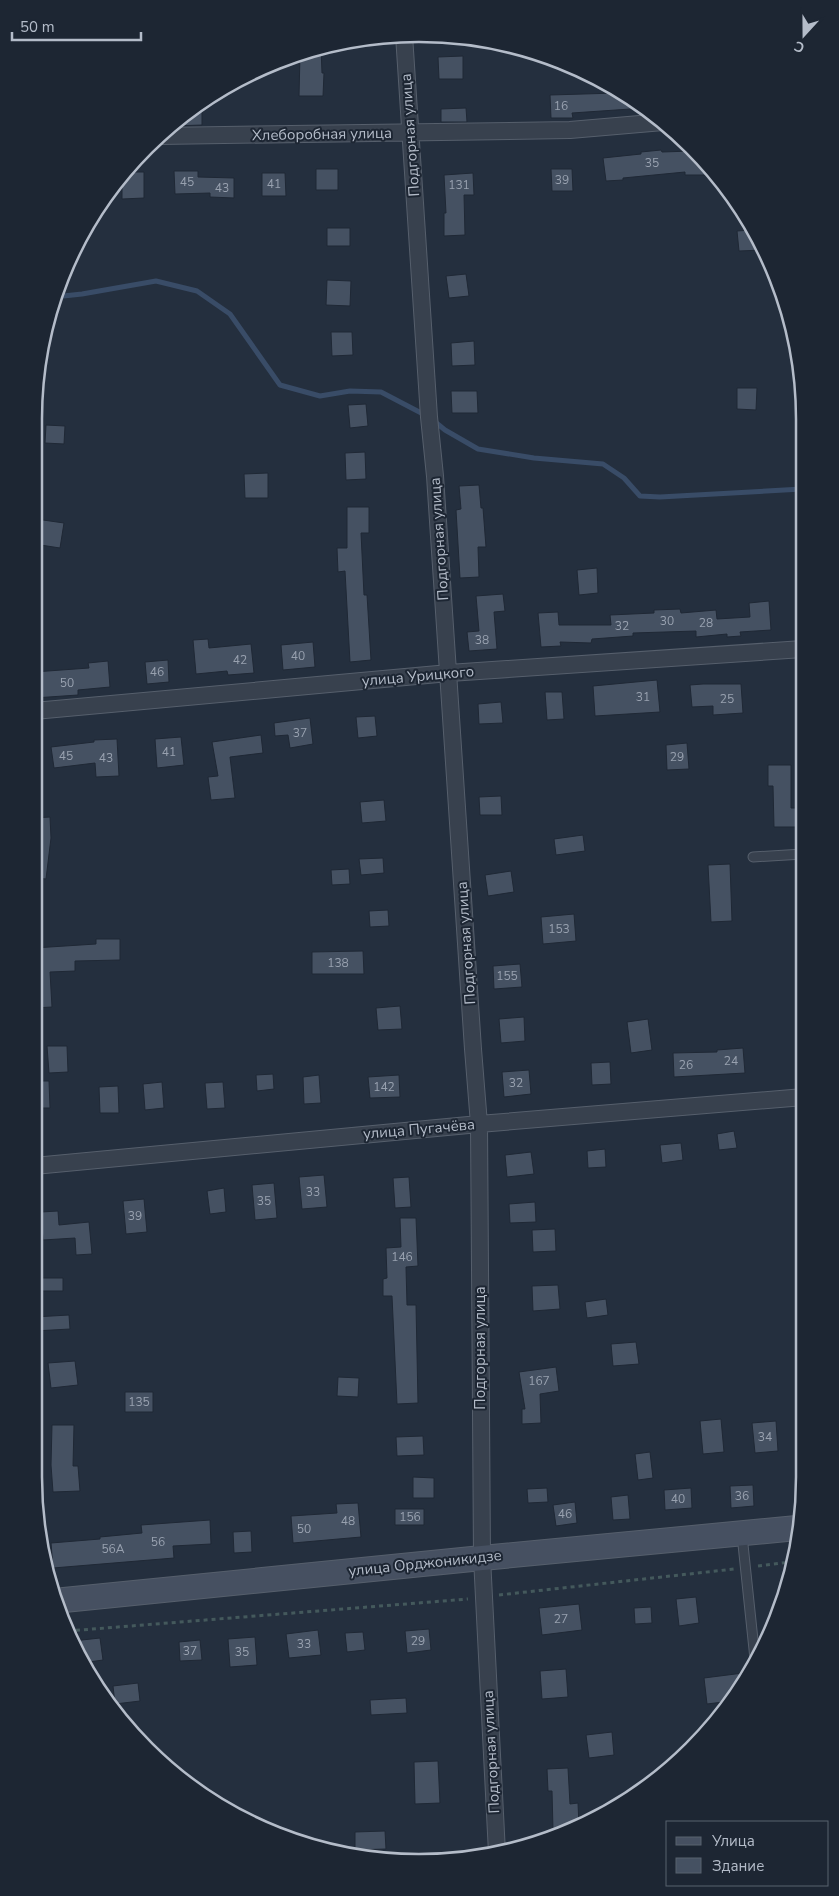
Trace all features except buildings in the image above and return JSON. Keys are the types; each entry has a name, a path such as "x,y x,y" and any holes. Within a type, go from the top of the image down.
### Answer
{"street":[{"name":"Подгорная улица","path":"404,43 479,1124 482,1558 497,1845"},
{"name":"Хлеборобная улица","path":"171,136 570,130 652,123"},
{"name":"улица Урицкого","path":"42,710 449,673 796,649"},
{"name":"улица Пугачёва","path":"42,1165 479,1124 796,1098"},
{"name":"улица Орджоникидзе","path":"64,1600 793,1528"}],"lane":[{"path":"753,857 796,854"},
{"path":"742,1534 754,1650"}],"path":[{"path":"75,1629 483,1597 786,1563"}],"waterway":[{"path":"64,296 156,281 197,291 230,314 280,385 320,396 350,391 381,392 425,415"},
{"path":"434,421 445,430 478,449 534,458 603,464 624,478 640,496 660,497 796,489"}]}
